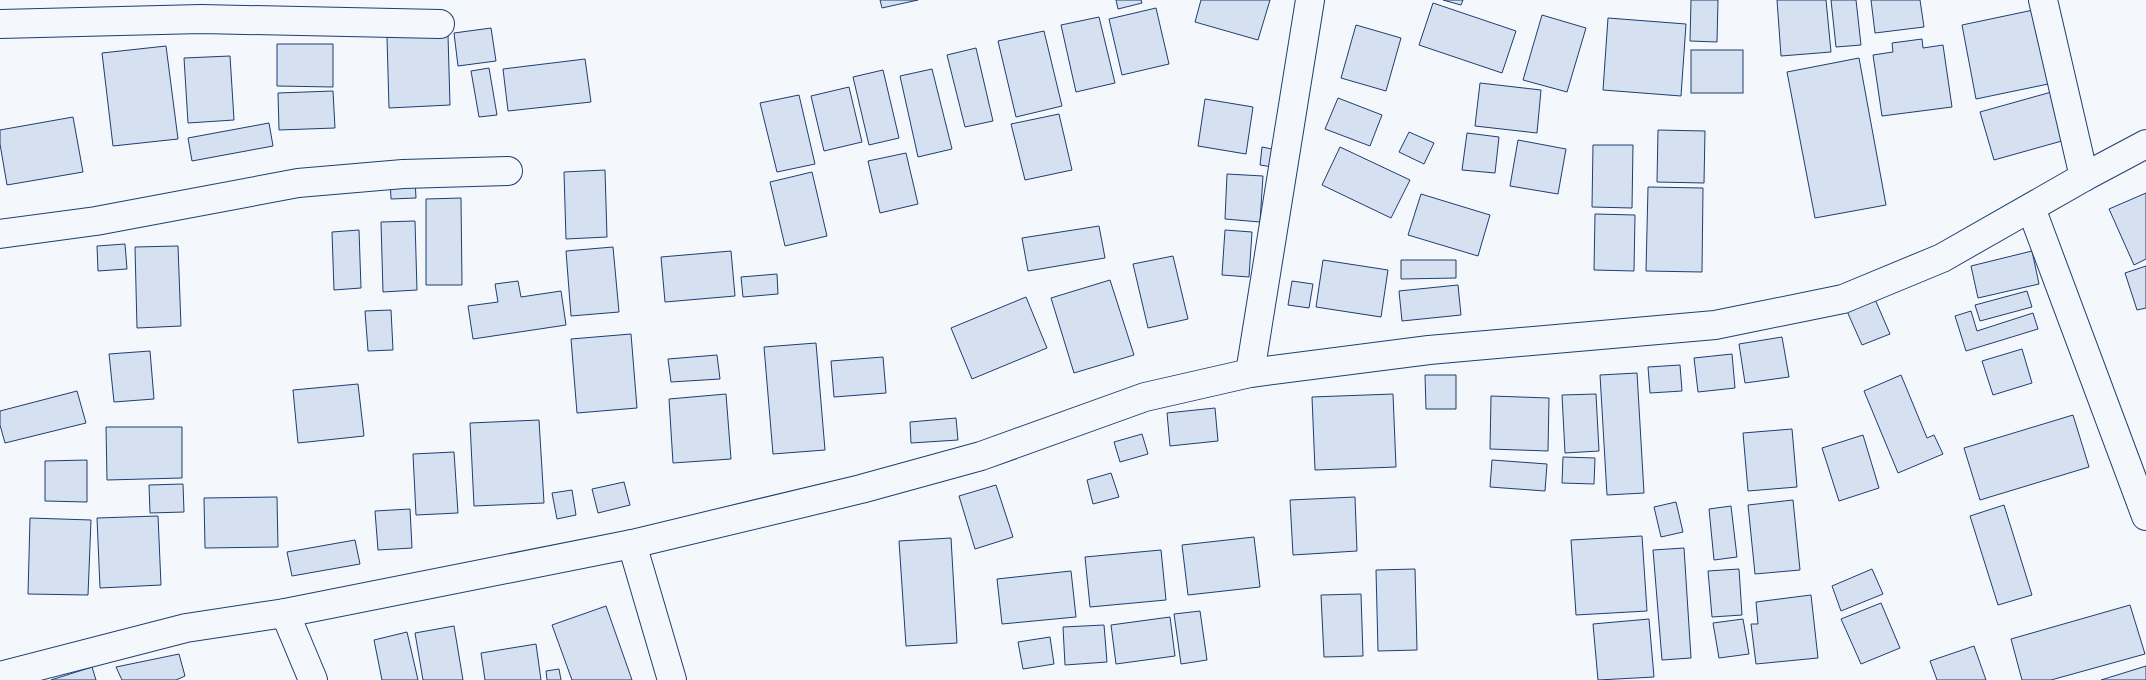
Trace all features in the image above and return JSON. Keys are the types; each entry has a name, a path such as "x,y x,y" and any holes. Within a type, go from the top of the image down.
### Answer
{"street":[{"path":"1250,373 1310,0"},
{"path":"2042,0 2084,176"},
{"path":"0,24 201,18 440,24"},
{"path":"0,676 186,628 285,612 632,544 861,489 972,459 1145,397 1250,373 1429,350 1715,325 1843,299 1942,258 2084,176 2146,144"},
{"path":"0,234 96,221 298,183 403,174 508,172"},
{"path":"2031,208 2146,516"},
{"path":"632,544 672,680"},
{"path":"285,612 313,680"}],"building":[{"path":"880,0 918,0 882,8"},
{"path":"1116,0 1141,0 1142,3 1118,9"},
{"path":"1201,0 1270,0 1258,40 1195,22"},
{"path":"1443,0 1463,0 1461,5"},
{"path":"1691,0 1718,0 1717,42 1690,41"},
{"path":"1777,0 1826,0 1831,52 1781,56"},
{"path":"1831,0 1856,0 1861,45 1836,47"},
{"path":"1871,0 1920,0 1924,27 1875,33"},
{"path":"1433,3 1516,31 1502,73 1419,45"},
{"path":"1156,8 1169,64 1122,75 1109,19"},
{"path":"2038,9 2053,83 1976,99 1962,25"},
{"path":"1542,15 1586,28 1567,92 1523,80"},
{"path":"1099,17 1115,83 1076,92 1061,25"},
{"path":"1608,18 1686,24 1681,96 1603,90"},
{"path":"1356,25 1401,38 1386,91 1341,78"},
{"path":"491,28 496,61 458,66 454,33"},
{"path":"1044,31 1062,106 1016,117 998,41"},
{"path":"448,35 450,105 389,108 387,37"},
{"path":"1922,39 1923,48 1943,45 1952,107 1882,116 1873,55 1893,52 1892,43"},
{"path":"277,44 333,44 333,87 277,86"},
{"path":"166,46 178,139 113,146 102,53"},
{"path":"976,48 993,121 965,127 947,55"},
{"path":"1691,50 1743,50 1743,93 1691,93"},
{"path":"230,56 234,120 188,123 184,58"},
{"path":"1859,58 1886,205 1815,218 1787,72"},
{"path":"585,59 591,102 508,111 503,69"},
{"path":"489,68 497,115 479,117 471,71"},
{"path":"932,69 952,149 918,157 900,76"},
{"path":"883,70 899,138 869,145 853,77"},
{"path":"1480,83 1541,90 1537,133 1475,126"},
{"path":"849,87 862,142 824,151 811,96"},
{"path":"333,91 335,128 279,130 278,93"},
{"path":"2055,91 2069,139 1994,160 1980,112"},
{"path":"799,95 815,164 777,172 760,103"},
{"path":"1338,98 1382,115 1370,146 1325,129"},
{"path":"1205,99 1253,107 1246,154 1198,146"},
{"path":"1059,114 1072,170 1025,180 1011,124"},
{"path":"73,117 83,172 7,185 0,144 0,130"},
{"path":"269,123 273,146 192,161 188,138"},
{"path":"1658,130 1705,131 1704,183 1657,182"},
{"path":"1409,132 1434,143 1424,164 1399,152"},
{"path":"1467,133 1499,137 1495,173 1462,170"},
{"path":"1518,140 1566,149 1558,194 1510,186"},
{"path":"1593,145 1633,145 1632,208 1592,207"},
{"path":"1262,147 1282,151 1279,168 1260,165"},
{"path":"1340,147 1410,180 1391,218 1322,185"},
{"path":"906,153 918,204 880,213 868,161"},
{"path":"605,170 607,237 566,239 564,172"},
{"path":"812,172 827,236 785,246 770,182"},
{"path":"1227,174 1263,176 1260,222 1225,219"},
{"path":"390,179 415,180 416,198 391,199"},
{"path":"1648,187 1703,188 1702,272 1646,271"},
{"path":"2146,193 2146,259 2134,265 2109,209"},
{"path":"1421,194 1490,215 1478,256 1408,235"},
{"path":"461,198 462,285 426,285 426,199"},
{"path":"1595,214 1635,215 1634,271 1594,270"},
{"path":"415,221 417,290 383,292 381,222"},
{"path":"1099,226 1105,258 1028,271 1022,238"},
{"path":"359,230 361,288 334,290 332,232"},
{"path":"1225,230 1252,232 1249,277 1222,275"},
{"path":"125,244 127,269 98,271 97,246"},
{"path":"178,246 181,326 137,328 135,247"},
{"path":"613,247 619,312 571,316 566,251"},
{"path":"731,251 735,296 665,302 661,257"},
{"path":"2032,251 2039,284 1978,298 1971,266"},
{"path":"1173,256 1188,319 1148,328 1133,264"},
{"path":"1323,260 1388,270 1381,317 1316,307"},
{"path":"1401,260 1456,260 1456,278 1401,279"},
{"path":"2146,266 2146,308 2137,310 2125,273"},
{"path":"777,274 778,294 743,297 741,277"},
{"path":"1110,280 1134,355 1074,373 1051,298"},
{"path":"518,281 521,297 561,291 566,325 473,339 468,306 498,302 495,284"},
{"path":"1292,281 1313,284 1309,308 1288,305"},
{"path":"1458,285 1461,315 1402,321 1399,291"},
{"path":"2027,291 2032,307 1980,321 1975,305"},
{"path":"1026,297 1047,348 972,379 951,328"},
{"path":"1874,297 1890,334 1862,345 1846,309"},
{"path":"391,310 393,350 368,351 365,311"},
{"path":"1971,311 1977,331 2033,313 2038,329 1966,351 1955,316"},
{"path":"631,334 637,408 577,413 571,339"},
{"path":"1782,337 1789,377 1745,383 1739,344"},
{"path":"816,343 825,450 773,454 764,347"},
{"path":"2022,349 2032,383 1993,395 1982,361"},
{"path":"150,351 154,399 114,402 109,354"},
{"path":"1732,354 1735,388 1698,392 1694,358"},
{"path":"717,355 720,379 671,382 668,359"},
{"path":"883,357 886,393 834,397 831,361"},
{"path":"1680,365 1682,391 1650,393 1648,367"},
{"path":"1637,373 1644,493 1607,495 1600,375"},
{"path":"1425,375 1456,375 1456,409 1426,409"},
{"path":"1901,375 1927,438 1934,435 1943,454 1898,473 1864,391"},
{"path":"358,384 364,436 298,443 293,390"},
{"path":"77,391 86,423 5,443 0,425 0,411"},
{"path":"726,394 731,459 673,463 669,399"},
{"path":"1393,394 1396,467 1315,470 1312,397"},
{"path":"1596,394 1599,451 1565,453 1562,395"},
{"path":"1491,396 1549,398 1548,451 1490,449"},
{"path":"1215,408 1218,441 1170,446 1167,413"},
{"path":"2073,415 2089,467 1980,500 1964,448"},
{"path":"956,418 958,440 911,443 910,422"},
{"path":"539,420 544,503 474,506 470,423"},
{"path":"106,427 182,427 182,478 107,480"},
{"path":"1792,429 1797,487 1748,491 1743,433"},
{"path":"1142,434 1148,454 1120,462 1114,442"},
{"path":"1863,435 1879,488 1839,501 1822,448"},
{"path":"454,452 458,513 416,515 413,454"},
{"path":"1563,457 1595,458 1594,484 1562,483"},
{"path":"87,460 87,502 45,501 45,461"},
{"path":"1492,460 1547,464 1545,491 1490,487"},
{"path":"1111,473 1119,497 1093,504 1087,480"},
{"path":"624,482 630,505 598,513 592,489"},
{"path":"183,484 184,512 150,513 149,485"},
{"path":"996,485 1013,537 975,549 959,496"},
{"path":"572,490 576,515 557,519 552,493"},
{"path":"277,497 278,547 205,548 204,498"},
{"path":"1355,497 1357,551 1293,555 1290,500"},
{"path":"1793,500 1800,570 1755,574 1748,505"},
{"path":"1676,502 1683,532 1661,537 1654,507"},
{"path":"2004,505 2032,595 1998,605 1970,516"},
{"path":"1731,506 1737,557 1714,560 1709,509"},
{"path":"410,509 412,548 378,550 375,511"},
{"path":"158,516 161,585 100,588 97,518"},
{"path":"30,518 91,520 88,595 28,594"},
{"path":"1642,536 1647,611 1576,615 1571,540"},
{"path":"1254,537 1260,587 1188,595 1182,545"},
{"path":"951,538 957,643 906,646 899,541"},
{"path":"355,540 360,564 292,576 287,552"},
{"path":"1684,548 1691,658 1662,660 1653,550"},
{"path":"1161,550 1166,600 1090,607 1085,557"},
{"path":"1415,569 1417,650 1378,651 1376,570"},
{"path":"1739,569 1742,615 1712,617 1708,571"},
{"path":"1872,569 1883,594 1841,611 1832,586"},
{"path":"1071,571 1076,617 1002,624 997,579"},
{"path":"1361,594 1363,656 1324,657 1321,595"},
{"path":"1811,595 1818,658 1756,664 1751,624 1758,624 1756,602"},
{"path":"1881,603 1900,648 1861,664 1841,619"},
{"path":"2130,605 2145,654 2051,680 2022,680 2011,639"},
{"path":"606,606 632,680 572,680 552,625"},
{"path":"1200,611 1207,660 1181,664 1174,614"},
{"path":"1170,617 1175,656 1116,664 1111,625"},
{"path":"1649,619 1654,677 1598,680 1593,624"},
{"path":"1743,619 1749,654 1719,658 1713,623"},
{"path":"1104,625 1107,662 1065,665 1063,627"},
{"path":"454,626 463,680 423,680 415,633"},
{"path":"407,632 418,680 382,680 374,640"},
{"path":"1050,637 1054,664 1023,669 1018,642"},
{"path":"536,644 541,680 485,680 481,653"},
{"path":"1974,646 1986,680 1937,680 1930,661"},
{"path":"179,654 185,676 176,680 122,680 116,667"},
{"path":"2146,666 2146,680 2101,680"},
{"path":"92,667 96,680 51,680"},
{"path":"559,669 561,680 547,680 546,671"}]}
